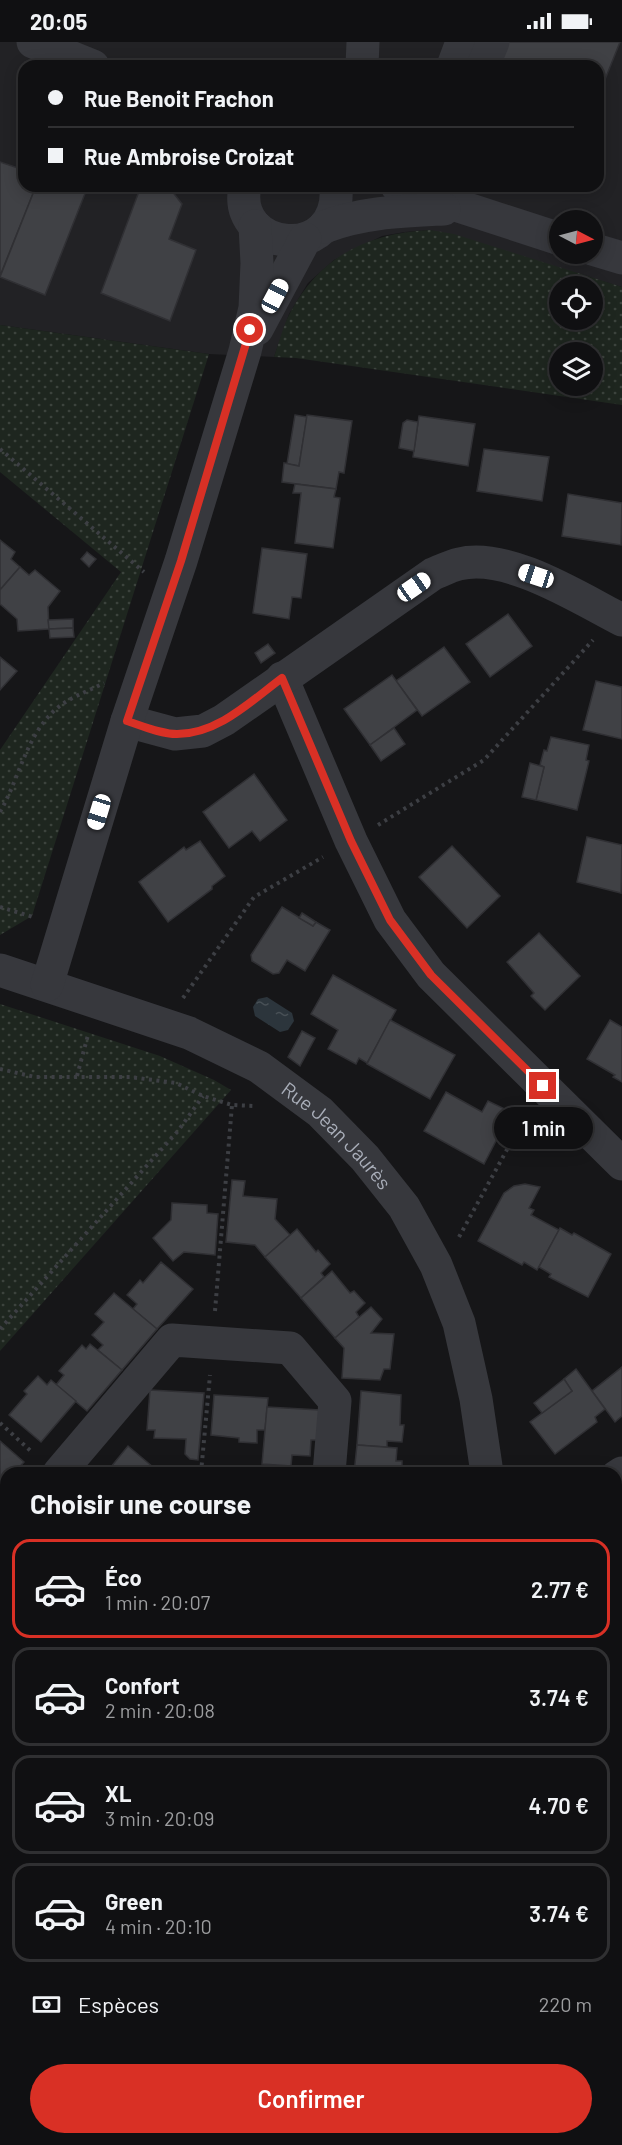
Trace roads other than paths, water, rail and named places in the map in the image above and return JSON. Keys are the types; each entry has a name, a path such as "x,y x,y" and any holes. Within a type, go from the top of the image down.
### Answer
{"street":[{"path":"33,42 78,60"},
{"path":"362,60 363,42"},
{"path":"455,60 462,42"},
{"path":"486,60 493,42"},
{"path":"47,985 127,721 170,594 245,351 255,308 257,263 255,226 244,205 242,192"},
{"path":"245,351 314,233 333,214 336,192"},
{"path":"430,192 457,197 549,235"},
{"path":"255,226 278,240 291,242 347,218 399,211 457,197"},
{"path":"603,252 622,258"},
{"path":"127,721 175,734 203,731 224,720 433,574 460,564 496,563 536,576 621,620"},
{"path":"282,678 351,841 390,920 431,975 622,1164"},
{"name":"Rue Jean Jaurès","path":"0,970 189,1034 259,1067 320,1112 365,1158 404,1207 436,1265 459,1323 476,1399 486,1467"},
{"path":"49,1466 172,1340 290,1348 336,1401 330,1467"}],"water":[{"path":"267,997 292,1013 294,1021 288,1030 280,1032 255,1016 253,1007 258,999"}]}
